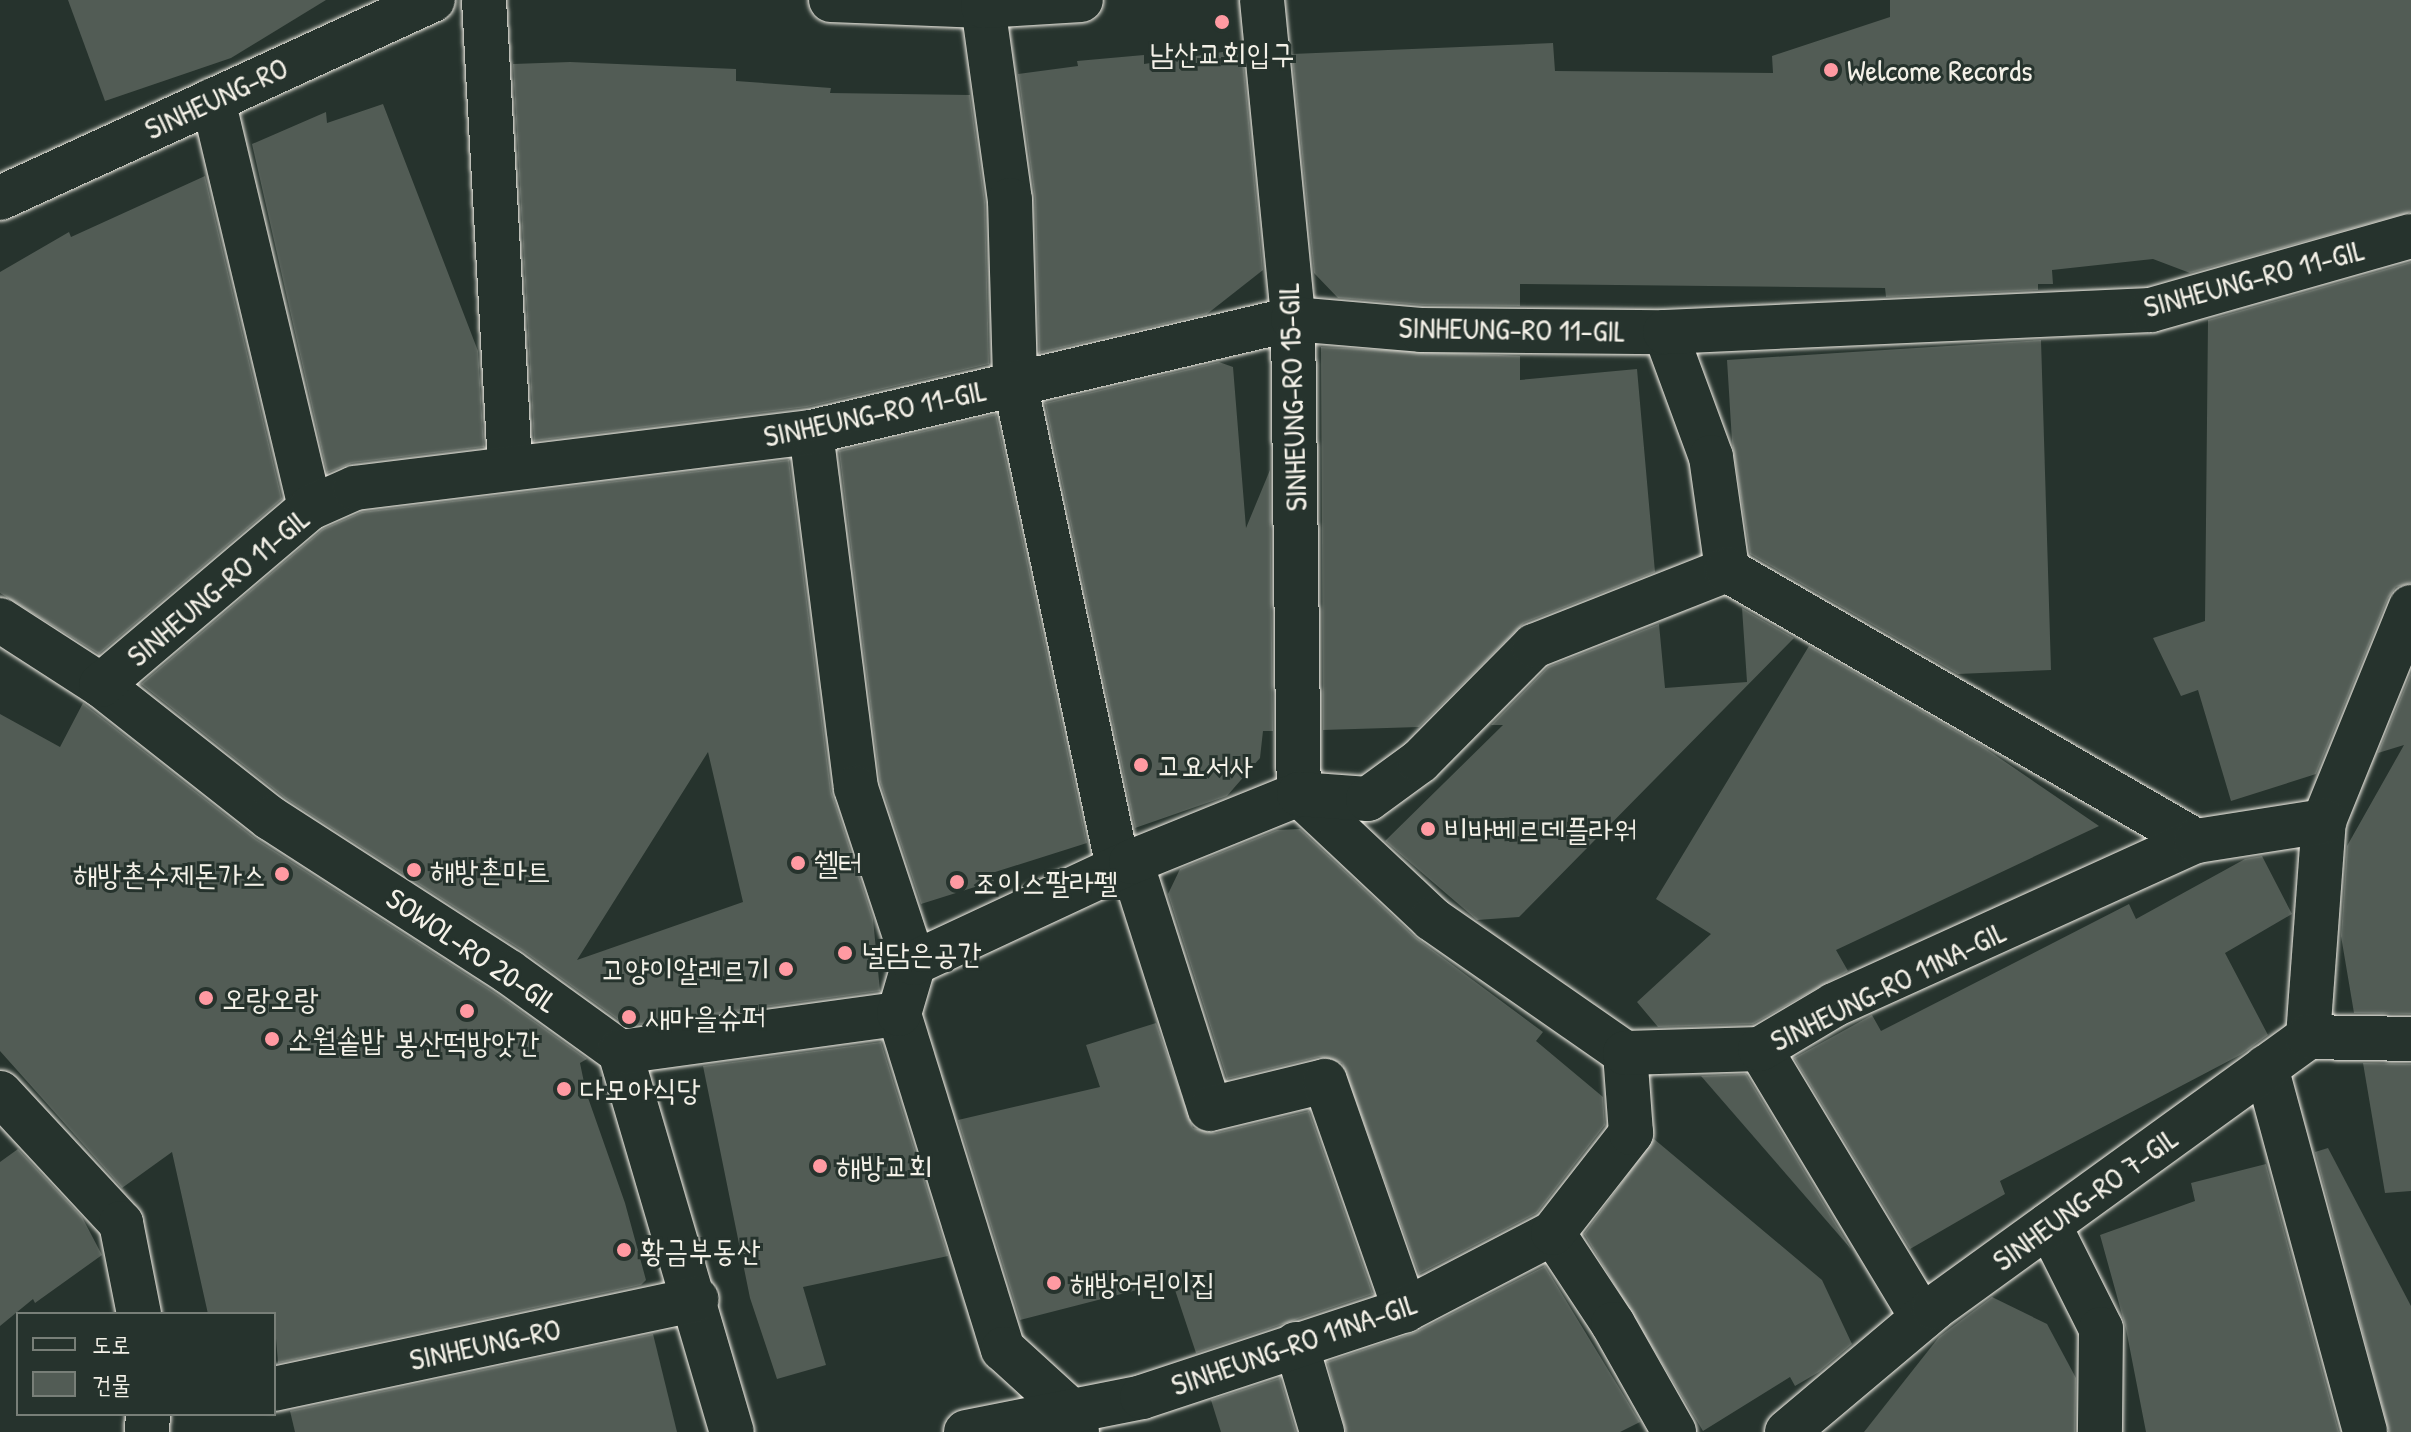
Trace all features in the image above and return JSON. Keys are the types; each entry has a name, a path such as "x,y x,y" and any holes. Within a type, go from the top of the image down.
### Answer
{"street":[{"name":"SINHEUNG-RO","path":"0,198 433,0"},
{"path":"484,0 510,468"},
{"path":"831,0 983,6 1081,0"},
{"name":"SINHEUNG-RO 15-GIL","path":"1262,0 1293,319 1299,794"},
{"path":"983,6 1010,200 1015,383 1124,865 1210,1109 1325,1081 1405,1310"},
{"path":"213,100 310,508"},
{"name":"SINHEUNG-RO 11-GIL","path":"101,685 310,508 355,488 811,432 1293,319 1421,330 1665,332 2151,310 2411,236"},
{"name":"SINHEUNG-RO 11-GIL","path":"1665,332 1711,457 1727,570"},
{"path":"811,432 856,788 914,963 899,1014 1003,1349 1075,1423"},
{"path":"914,963 1124,865 1299,794 1368,799 1420,761 1534,646 1727,570 2196,841"},
{"path":"2411,607 2324,821 2308,1037 2411,1039"},
{"name":"SOWOL-RO 20-GIL","path":"0,620 101,685 270,818 509,972 620,1052"},
{"path":"1299,794 1432,919 1625,1053"},
{"name":"SINHEUNG-RO 11NA-GIL","path":"966,1432 1075,1423 1296,1344 1405,1310 1553,1233 1631,1133 1625,1053 1760,1049 1834,1005 2196,841 2324,821"},
{"path":"732,1432 697,1299 620,1052 899,1014"},
{"name":"SINHEUNG-RO 7-GIL","path":"1787,1432 1922,1318 2308,1037"},
{"path":"1760,1049 1922,1318"},
{"path":"2266,1067 2365,1432"},
{"path":"0,1093 121,1223 139,1312"},
{"path":"2049,1225 2101,1329 2100,1432"},
{"path":"1553,1233 1613,1324 1674,1432"},
{"name":"SINHEUNG-RO","path":"276,1389 697,1299"},
{"path":"1296,1344 1322,1432"}],"building":[{"path":"68,0 326,0 231,58 105,101"},
{"path":"1890,0 2411,0 2411,212 2190,273 2153,259 2052,270 2053,284 2038,284 2038,290 1886,297 1885,288 1520,284 1520,306 1422,305 1338,298 1314,273 1292,54 1553,43 1555,71 1773,73 1772,56 1890,17"},
{"path":"1242,49 1263,270 1207,314 1039,353 1035,199 1018,74 1078,66 1077,61 1144,55 1144,64"},
{"path":"570,62 736,69 736,81 831,88 830,93 970,95 985,202 989,364 807,407 534,441 513,64"},
{"path":"383,104 478,351 484,447 352,463 327,473 252,144 326,112 327,123"},
{"path":"205,176 282,499 99,654 0,593 0,272 69,232 71,237"},
{"path":"2411,262 2411,583 2396,587 2388,598 2316,774 2231,801 2198,690 2181,696 2153,638 2205,621 2208,320"},
{"path":"2041,340 2051,670 1958,674 1750,554 1732,441 1727,360"},
{"path":"1321,347 1520,356 1520,380 1637,369 1655,572 1524,623 1419,727 1323,730"},
{"path":"1219,362 1233,367 1246,528 1270,470 1273,731 1263,731 1260,758 1227,796 1135,828 1045,403"},
{"path":"996,414 1087,843 992,873 994,881 921,904 880,782 839,451"},
{"path":"789,460 831,791 873,919 880,991 627,1026 523,951 285,798 141,684 323,529 362,512","holes":["708,752 743,902 577,960"]},
{"path":"1742,608 1794,638 1519,917 1477,920 1385,841 1503,725 1491,725 1548,667 1659,624 1665,688 1747,682"},
{"path":"1809,646 1982,746 2099,826 1836,950 1848,971 1753,1024 1658,1027 1637,1002 1711,934 1656,899"},
{"path":"2411,673 2411,1014 2354,1013 2341,936 2347,846 2404,745 2378,753"},
{"path":"83,703 256,839 495,993 587,1059 580,1063 586,1092 625,1203 646,1280 641,1285 278,1363 276,1312 208,1312 172,1152 122,1188 0,1051 0,714 60,747"},
{"path":"1300,829 1415,937 1543,1032 1536,1041 1603,1097 1605,1125 1537,1213 1419,1274 1342,1063 1319,1057 1227,1079 1168,894 1180,869 1277,830"},
{"path":"2262,856 2292,914 2225,953 2268,1035 2242,1054 2000,1181 2005,1194 1910,1249 1794,1058 1872,1015 1881,1031 2129,904 2136,919 2245,859"},
{"path":"1156,1023 1193,1128 1216,1133 1309,1111 1373,1294 1196,1353 1172,1281 1020,1320 958,1120 1100,1087 1086,1045"},
{"name":"해방교회","path":"881,1042 948,1256 803,1287 826,1365 777,1379 750,1298 703,1066"},
{"path":"2363,1063 2411,1064 2411,1191 2385,1193"},
{"path":"1746,1074 1851,1249 1701,1076"},
{"path":"1654,1139 1822,1280 1852,1344 1819,1372 1795,1386 1790,1377 1703,1431 1584,1234"},
{"path":"2328,1148 2411,1306 2411,1432 2389,1432 2315,1152"},
{"path":"18,1149 82,1217 102,1255 35,1303 33,1299 0,1326 0,1162"},
{"path":"2266,1164 2339,1432 2146,1432 2126,1329 2100,1235 2195,1201 2191,1183"},
{"path":"1545,1266 1640,1422 1620,1432 1346,1432 1327,1362 1416,1332"},
{"path":"1992,1297 2047,1324 2076,1378 2075,1432 1864,1432 1939,1337"},
{"path":"653,1334 677,1432 295,1432 290,1411"},
{"path":"1280,1378 1296,1432 1221,1432 1211,1400"}],"place":[{"name":"남산교회입구","path":"1222,22"},
{"name":"Welcome Records","path":"1831,70"},
{"name":"고요서사","path":"1141,765"},
{"name":"비바베르데플라워","path":"1428,829"},
{"name":"쉘터","path":"798,863"},
{"name":"해방촌마트","path":"414,870"},
{"name":"해방촌수제돈가스","path":"282,874"},
{"name":"조이스팔라펠","path":"957,882"},
{"name":"널담은공간","path":"845,953"},
{"name":"고양이알레르기","path":"786,969"},
{"name":"오랑오랑","path":"206,998"},
{"name":"봉산떡방앗간","path":"467,1011"},
{"name":"새마을슈퍼","path":"629,1017"},
{"name":"소월솥밥","path":"272,1039"},
{"name":"다모아식당","path":"564,1089"},
{"name":"해방교회","path":"820,1166"},
{"name":"황금부동산","path":"624,1250"},
{"name":"해방어린이집","path":"1054,1283"}]}
